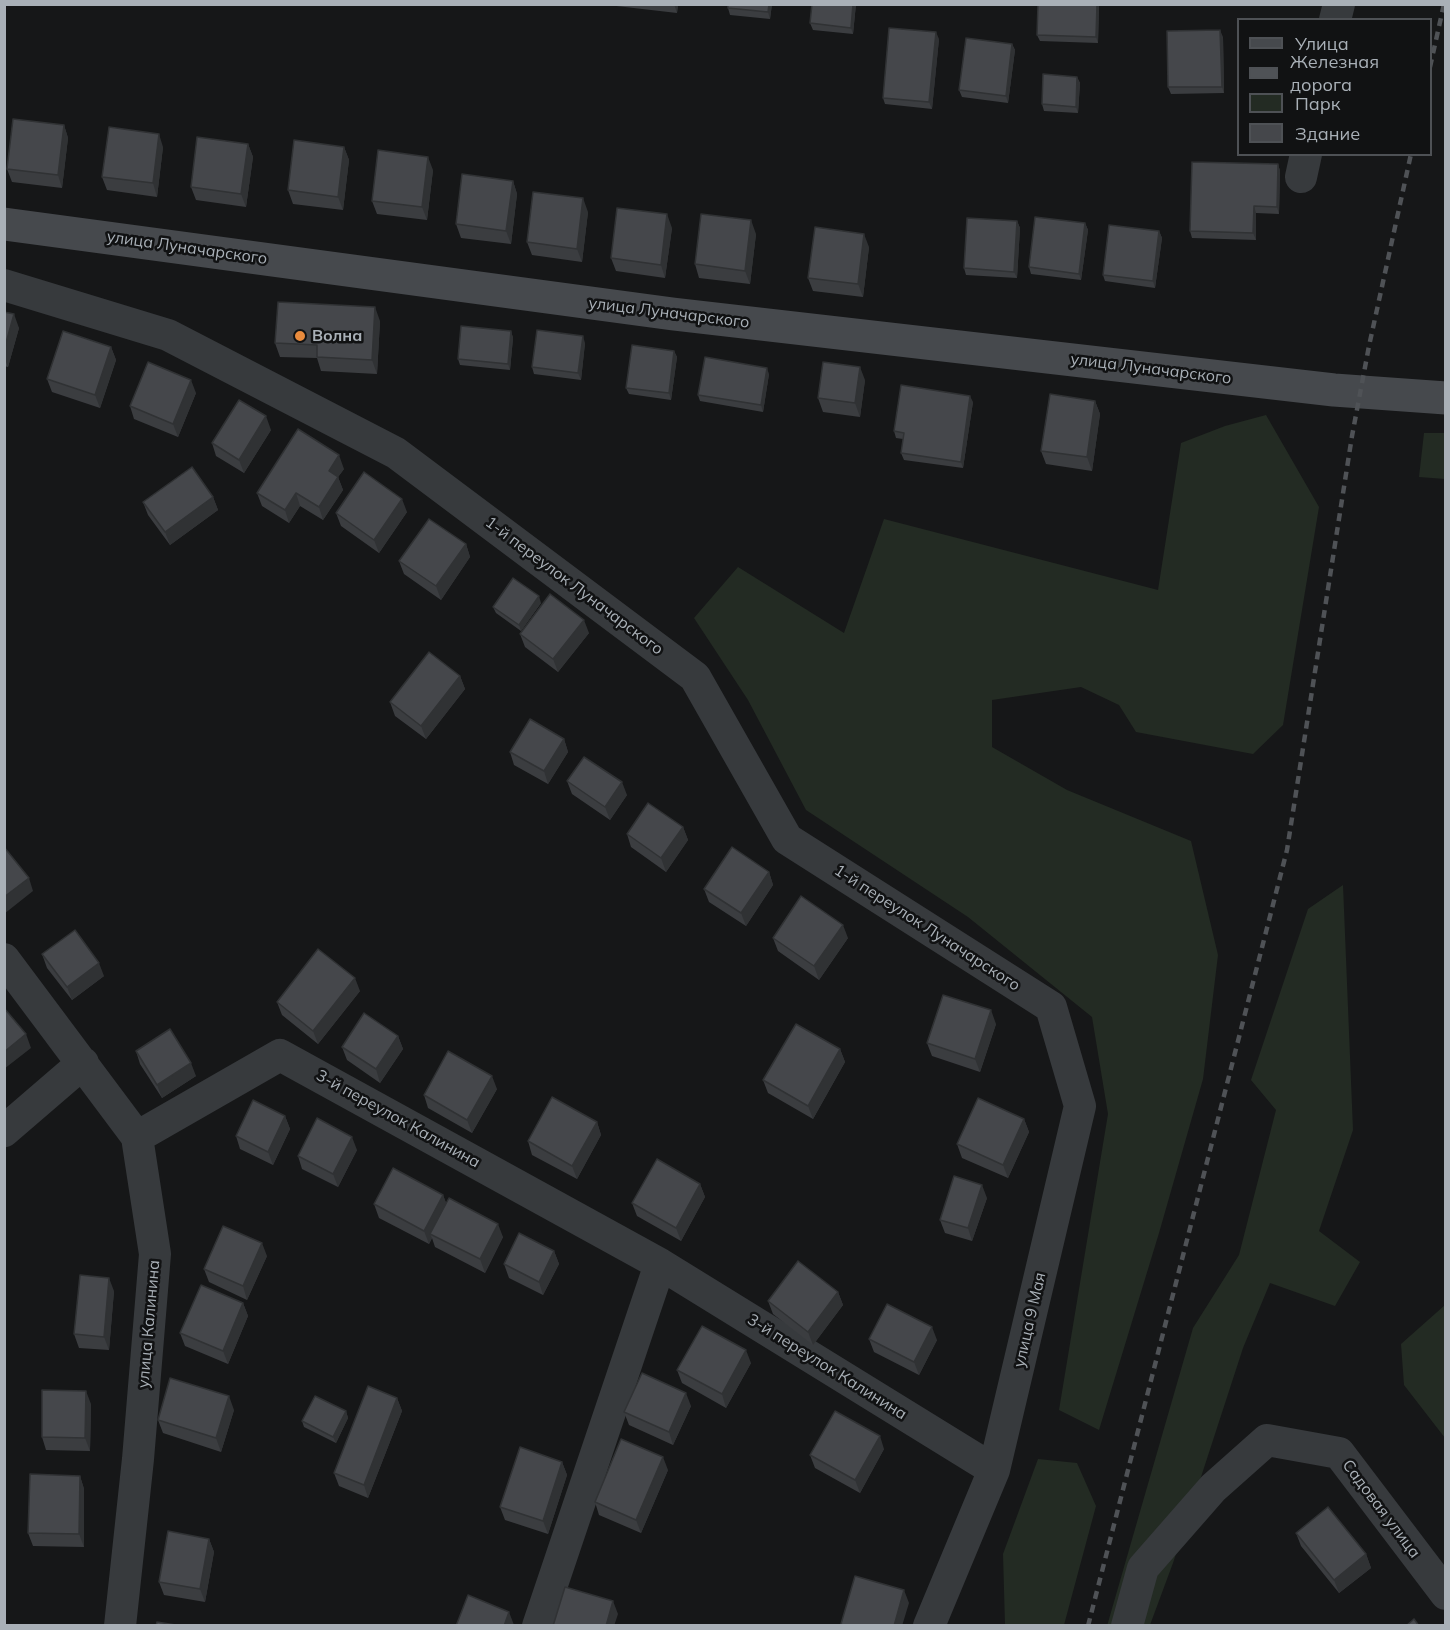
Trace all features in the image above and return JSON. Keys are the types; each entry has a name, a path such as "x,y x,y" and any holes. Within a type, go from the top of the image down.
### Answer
{"main road":[{"name":"улица Луначарского","path":"4,224 673,314 1335,390 1446,398"}],"street":[{"name":"1-й переулок Луначарского","path":"4,285 168,335 396,453 695,677 787,839 1051,1007"},
{"name":"улица Калинина","path":"4,959 137,1137 155,1254 138,1459 120,1626"},
{"name":"улица 9 Мая","path":"929,1626 994,1470 1080,1106 1051,1007"},
{"name":"3-й переулок Калинина","path":"137,1137 280,1055 660,1264 994,1470"},
{"path":"4,1131 82,1064"},
{"path":"538,1626 660,1264"},
{"name":"Садовая улица","path":"1127,1626 1143,1568 1213,1488 1267,1440 1339,1454 1446,1594"}],"green space":[{"path":"1266,415 1319,507 1283,725 1253,754 1136,732 1119,705 1081,687 992,700 992,747 1067,790 1191,841 1218,955 1203,1079 1099,1430 1059,1410 1108,1114 1092,1017 968,917 806,810 748,700 694,618 738,567 844,633 884,519 1158,590 1181,443 1225,426"},
{"path":"1424,433 1445,433 1445,479 1419,477"},
{"path":"1343,885 1353,1130 1319,1231 1360,1262 1335,1306 1270,1283 1243,1348 1173,1563 1150,1625 1107,1626 1193,1328 1239,1255 1276,1110 1251,1080 1308,909"},
{"path":"1445,1305 1445,1438 1404,1385 1401,1344"},
{"path":"1038,1459 1077,1463 1096,1506 1064,1625 1005,1625 1003,1554"}],"building":[{"path":"728,4 769,4 768,12 728,8"},
{"path":"812,4 853,4 851,28 810,23"},
{"path":"1038,4 1097,4 1096,37 1037,35"},
{"path":"889,28 936,32 929,102 883,98"},
{"path":"1220,30 1222,87 1168,87 1167,31"},
{"path":"966,38 1012,44 1006,96 959,90"},
{"path":"1043,74 1077,77 1076,107 1042,104"},
{"path":"13,119 64,125 58,175 7,169"},
{"path":"109,127 159,134 153,183 102,177"},
{"path":"197,137 248,144 241,194 191,187"},
{"path":"294,140 344,147 338,197 288,190"},
{"path":"378,150 428,157 422,207 372,201"},
{"path":"1192,162 1278,164 1277,207 1254,206 1253,233 1190,231"},
{"path":"462,174 513,181 506,231 456,224"},
{"path":"533,192 583,198 577,249 527,242"},
{"path":"617,208 667,214 661,265 611,258"},
{"path":"701,214 751,220 745,271 695,264"},
{"path":"1035,217 1085,223 1079,274 1029,267"},
{"path":"967,218 1017,221 1014,272 964,268"},
{"path":"1109,225 1159,231 1153,281 1103,275"},
{"path":"815,227 864,234 858,284 808,278"},
{"path":"278,302 375,307 372,360 317,357 317,345 275,343"},
{"path":"4,312 14,314 4,350"},
{"path":"461,326 511,331 508,364 458,359"},
{"path":"537,330 583,336 578,373 532,367"},
{"path":"63,331 111,347 95,395 47,379"},
{"path":"632,345 674,351 669,393 626,388"},
{"path":"705,357 767,368 761,405 698,395"},
{"path":"148,362 191,380 173,424 130,406"},
{"path":"823,362 860,367 855,403 818,398"},
{"path":"901,385 970,396 961,462 901,453 904,433 894,431"},
{"path":"1050,394 1095,401 1087,457 1041,451"},
{"path":"239,400 266,416 239,460 212,443"},
{"path":"298,429 339,455 329,471 338,477 319,507 296,493 285,510 257,493"},
{"path":"192,467 213,497 165,532 143,502"},
{"path":"364,472 402,499 374,540 336,513"},
{"path":"429,519 466,544 436,586 399,561"},
{"path":"513,578 539,596 519,625 493,607"},
{"path":"550,594 584,620 553,659 520,634"},
{"path":"429,652 460,676 421,726 390,702"},
{"path":"530,719 564,739 544,771 510,752"},
{"path":"584,757 622,782 605,807 567,781"},
{"path":"648,803 683,827 661,858 627,834"},
{"path":"4,847 29,878 4,897"},
{"path":"732,847 769,872 741,913 704,889"},
{"path":"801,896 843,925 814,966 773,938"},
{"path":"75,930 99,963 67,987 42,954"},
{"path":"318,949 355,978 313,1031 277,1002"},
{"path":"943,995 991,1010 975,1059 927,1043"},
{"path":"4,1008 26,1034 4,1052"},
{"path":"364,1013 398,1036 376,1069 342,1047"},
{"path":"796,1024 840,1049 808,1106 763,1080"},
{"path":"170,1029 191,1063 157,1085 136,1051"},
{"path":"448,1051 492,1076 467,1120 424,1095"},
{"path":"552,1097 597,1122 572,1166 528,1141"},
{"path":"978,1098 1024,1119 1003,1165 957,1144"},
{"path":"253,1100 285,1116 268,1152 236,1136"},
{"path":"317,1118 352,1137 333,1174 298,1156"},
{"path":"657,1159 700,1184 676,1228 632,1203"},
{"path":"393,1168 443,1195 424,1231 374,1204"},
{"path":"954,1176 982,1185 968,1228 940,1220"},
{"path":"449,1198 498,1224 480,1259 430,1234"},
{"path":"223,1226 262,1243 243,1286 204,1269"},
{"path":"519,1233 554,1251 539,1282 504,1264"},
{"path":"798,1261 838,1292 808,1332 768,1301"},
{"path":"80,1275 109,1278 104,1337 74,1334"},
{"path":"201,1285 243,1303 223,1351 180,1333"},
{"path":"887,1304 932,1327 914,1362 869,1339"},
{"path":"702,1326 746,1350 722,1394 677,1370"},
{"path":"642,1373 686,1393 669,1432 624,1412"},
{"path":"170,1378 229,1396 216,1438 158,1420"},
{"path":"368,1386 397,1398 364,1485 334,1473"},
{"path":"42,1390 86,1391 85,1438 42,1437"},
{"path":"315,1396 346,1411 333,1437 302,1421"},
{"path":"835,1411 880,1436 855,1480 810,1455"},
{"path":"621,1439 663,1457 636,1520 595,1502"},
{"path":"520,1447 562,1462 543,1521 500,1507"},
{"path":"30,1474 80,1476 79,1534 28,1533"},
{"path":"1328,1507 1366,1554 1334,1580 1296,1533"},
{"path":"168,1531 209,1539 200,1589 159,1582"},
{"path":"855,1576 904,1590 894,1626 845,1626 841,1624"},
{"path":"565,1587 613,1601 606,1626 553,1626"},
{"path":"468,1595 509,1612 504,1626 456,1626"},
{"path":"1414,1619 1419,1626 1406,1626"},
{"path":"157,1622 182,1626 156,1626"}],"railway":[{"path":"1432,58 1444,4"},
{"path":"1088,1626 1287,850 1352,436 1411,156"}],"place":[{"name":"Волна","path":"300,336"}]}
